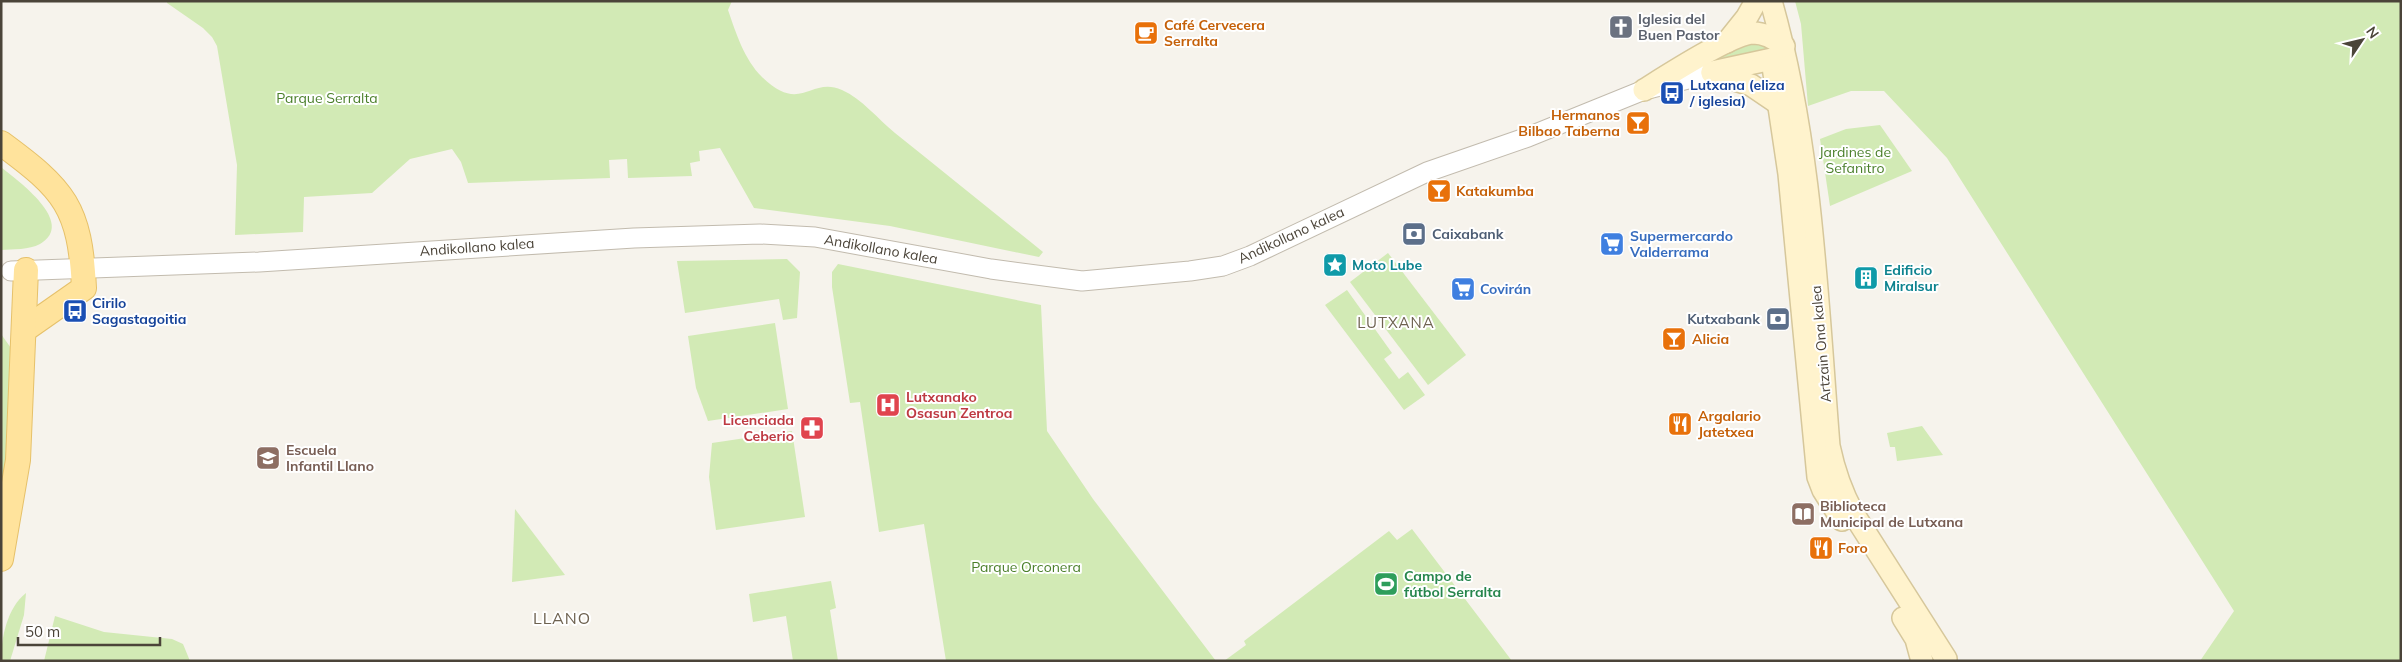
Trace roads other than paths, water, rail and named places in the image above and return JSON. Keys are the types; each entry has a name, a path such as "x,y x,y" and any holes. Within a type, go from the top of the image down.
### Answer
{"main road":[{"path":"1727,42 1747,17 1756,1"},
{"name":"Artzain Ona kalea","path":"1766,1 1775,47 1800,131 1808,193 1829,446 1834,471 1853,513 1942,660"},
{"name":"Artzain Ona kalea","path":"1771,1 1779,104 1790,174 1818,477 1823,490 1916,639 1922,661"},
{"path":"1644,90 1727,42 1751,33 1775,47"},
{"path":"1712,72 1775,47"},
{"path":"1712,72 1751,85 1779,104"},
{"path":"2,143 43,174 62,197 76,221 83,268 84,288 24,330"},
{"path":"1,559 18,460 24,330 18,270"}],"street":[{"name":"Andikollano kalea","path":"18,270 258,262 634,238 760,234 815,237 991,269 1082,281 1190,272 1223,266 1250,256 1427,172 1528,137 1644,90 1712,72"}],"place":[{"name":"Iglesia del Buen Pastor","path":"1621,27"},
{"name":"Café Cervecera Serralta","path":"1146,33"},
{"name":"Lutxana (eliza / iglesia)","path":"1672,93"},
{"name":"Hermanos Bilbao Taberna","path":"1638,123"},
{"name":"Katakumba","path":"1439,191"},
{"name":"Caixabank","path":"1414,234"},
{"name":"Supermercardo Valderrama","path":"1612,244"},
{"name":"Moto Lube","path":"1335,265"},
{"name":"Edificio Miralsur","path":"1866,278"},
{"name":"Covirán","path":"1463,289"},
{"name":"Cirilo Sagastagoitia","path":"75,311"},
{"name":"Kutxabank","path":"1778,319"},
{"name":"Alicia","path":"1674,339"},
{"name":"Lutxanako Osasun Zentroa","path":"888,405"},
{"name":"Argalario Jatetxea","path":"1680,424"},
{"name":"Licenciada Ceberio","path":"812,428"},
{"name":"Escuela Infantil Llano","path":"268,458"},
{"name":"Biblioteca Municipal de Lutxana","path":"1803,514"},
{"name":"Foro","path":"1821,548"},
{"name":"Campo de fútbol Serralta","path":"1386,584"}],"district":[{"name":"LUTXANA","path":"1396,323"},
{"name":"LLANO","path":"562,618"}],"park label":[{"name":"Parque Serralta","path":"327,98"},
{"name":"Jardines de Sefanitro","path":"1855,160"},
{"name":"Parque Orconera","path":"1026,567"}]}
